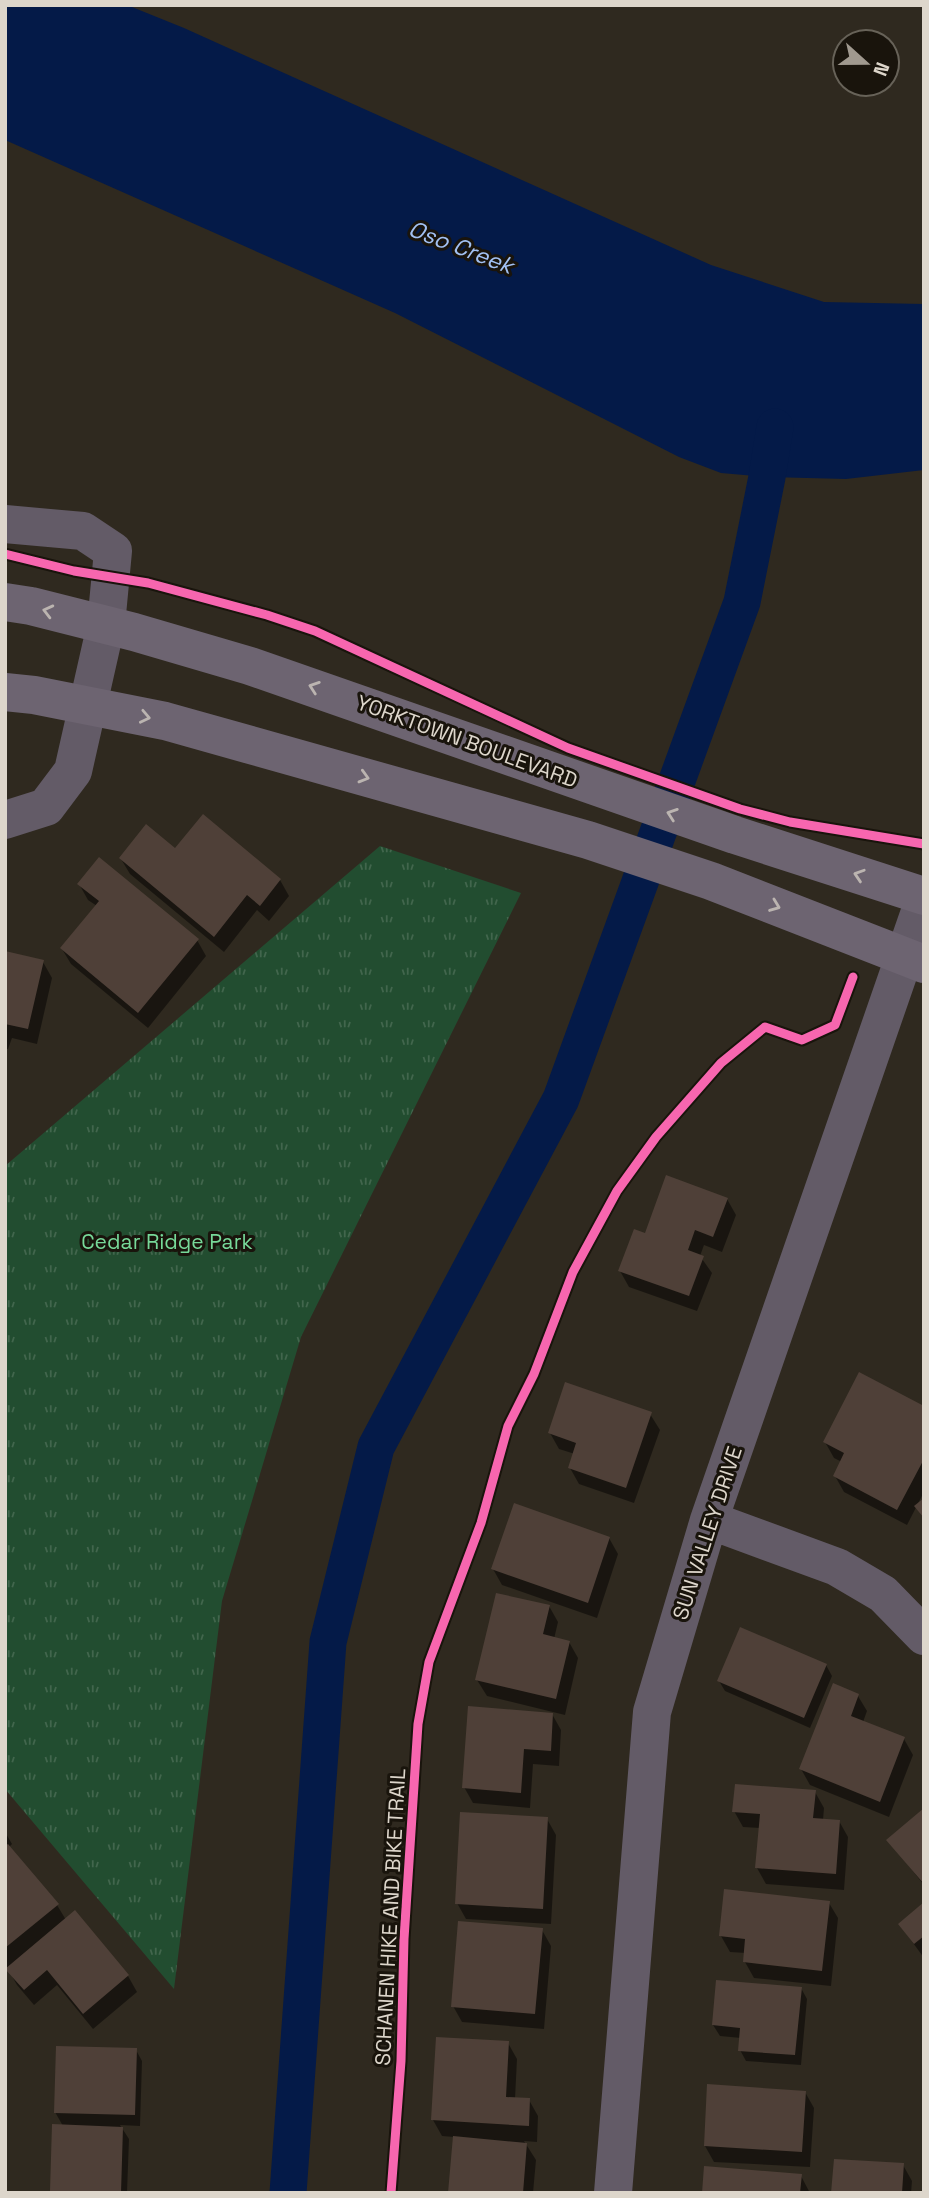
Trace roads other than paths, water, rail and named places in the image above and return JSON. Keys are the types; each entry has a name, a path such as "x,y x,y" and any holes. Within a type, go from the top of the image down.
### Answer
{"main road":[{"name":"YORKTOWN BOULEVARD","path":"5,602 106,625 250,666 468,740 609,792 924,898"},
{"path":"5,692 34,695 165,721 588,840 711,881 914,960"}],"street":[{"path":"5,524 83,531 113,551 106,625 73,771 47,807 5,820"},
{"name":"SUN VALLEY DRIVE","path":"613,2193 652,1712 709,1520 914,960 924,898"},
{"path":"709,1520 837,1567 883,1594 924,1636"}],"water":[{"name":"Oso Creek","path":"5,5 127,5 184,28 711,265 824,302 924,304 924,470 846,479 721,473 679,457 395,313 5,140"}],"waterway":[{"path":"288,2193 328,1642 376,1447 561,1099 742,602 775,427"}],"park label":[{"name":"Cedar Ridge Park","path":"167,1241"}]}
